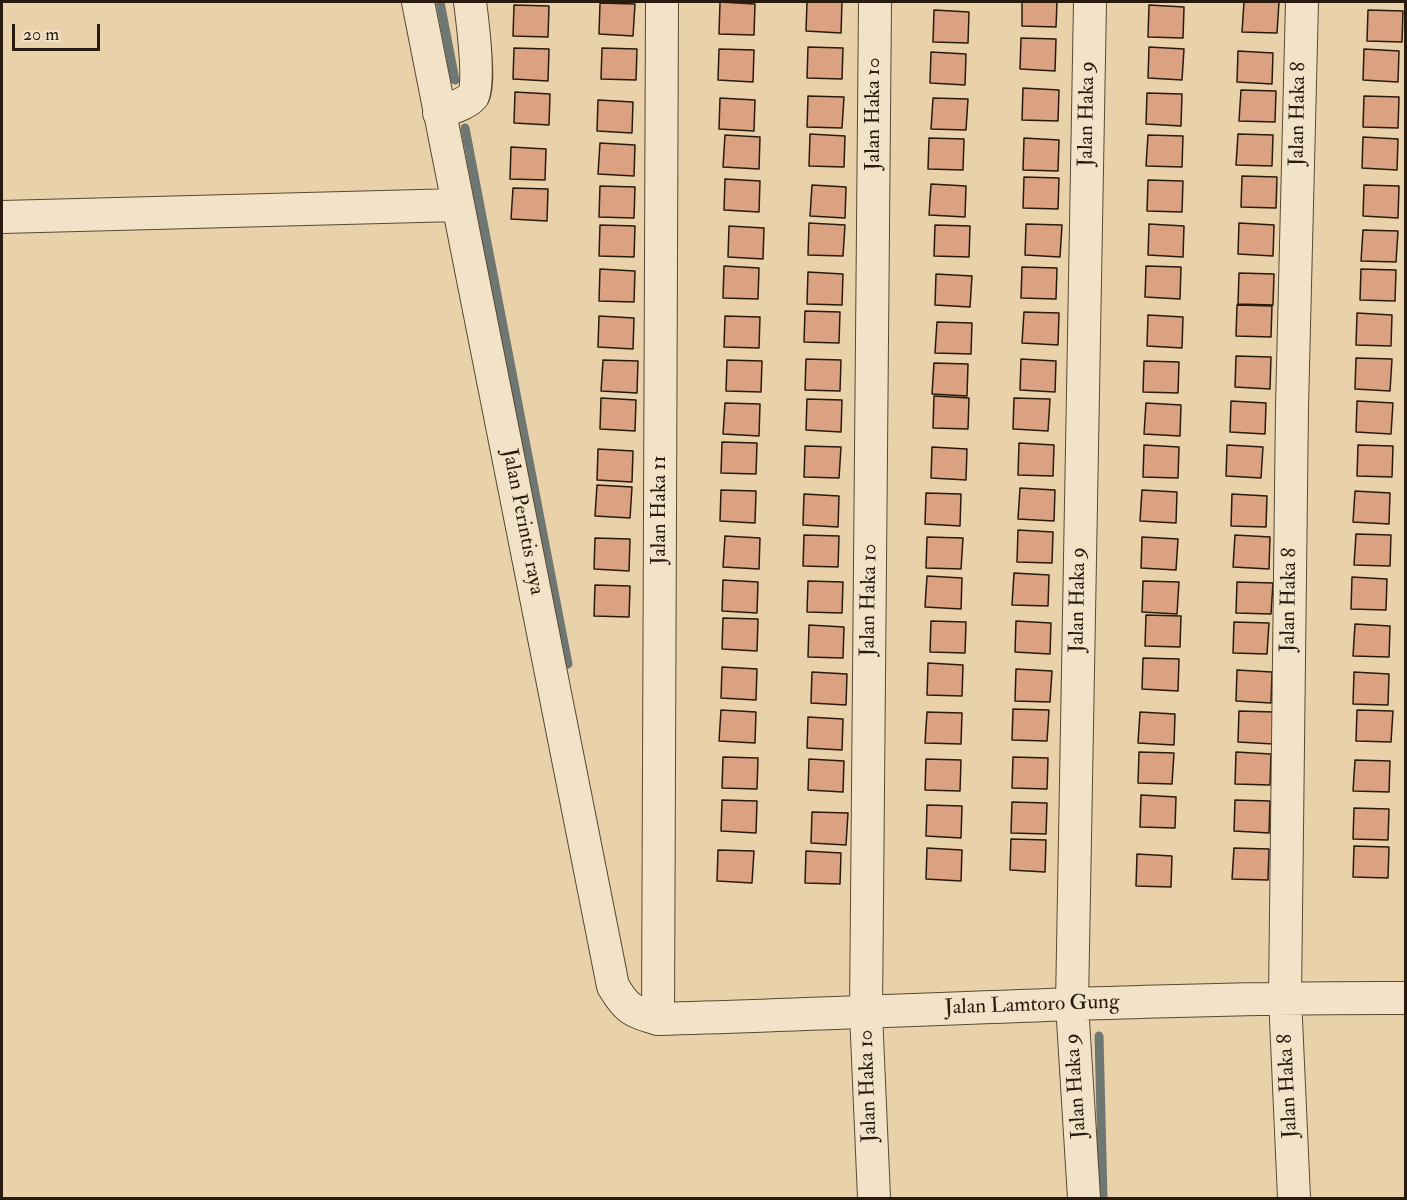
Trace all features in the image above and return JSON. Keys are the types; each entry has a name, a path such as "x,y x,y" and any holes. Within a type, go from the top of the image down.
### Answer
{"street":[{"name":"Jalan Perintis raya","path":"418,2 613,986 624,1005 658,1019"},
{"path":"439,113 468,100 476,92 477,77 470,2"},
{"name":"Jalan Haka 11","path":"658,1019 662,2"},
{"name":"Jalan Haka 10","path":"874,1198 866,1013 875,2"},
{"name":"Jalan Haka 9","path":"1084,1198 1072,1004 1090,2"},
{"name":"Jalan Haka 8","path":"1294,1198 1285,997 1292,406 1302,2"},
{"path":"2,217 458,205"},
{"name":"Jalan Lamtoro Gung","path":"658,1019 1285,997 1406,998"}],"building":[{"path":"720,2 755,4 754,35 719,34"},
{"path":"807,2 842,2 841,33 806,31"},
{"path":"1022,2 1057,2 1056,27 1022,26"},
{"path":"1244,2 1279,2 1277,33 1242,32"},
{"path":"600,3 635,4 633,36 599,34"},
{"path":"514,5 549,6 548,37 513,36"},
{"path":"1149,5 1184,7 1183,38 1148,37"},
{"path":"934,10 969,12 968,43 933,42"},
{"path":"1368,10 1403,11 1402,42 1367,41"},
{"path":"1021,38 1056,39 1055,71 1020,69"},
{"path":"808,47 843,48 842,79 807,78"},
{"path":"1149,47 1184,49 1182,80 1148,78"},
{"path":"514,48 549,49 548,81 513,79"},
{"path":"602,48 637,49 636,80 601,79"},
{"path":"719,49 754,50 753,82 718,80"},
{"path":"1364,49 1399,51 1398,82 1363,80"},
{"path":"1238,51 1273,53 1272,84 1237,82"},
{"path":"931,52 966,54 965,85 930,83"},
{"path":"1023,88 1059,90 1058,121 1022,120"},
{"path":"1241,90 1276,91 1275,122 1239,121"},
{"path":"515,92 550,94 549,125 514,123"},
{"path":"1147,93 1182,94 1181,126 1146,124"},
{"path":"808,96 844,97 842,128 807,127"},
{"path":"1364,96 1399,97 1398,128 1363,127"},
{"path":"720,98 755,100 754,131 719,129"},
{"path":"933,98 968,99 966,130 931,129"},
{"path":"598,100 633,102 632,133 597,131"},
{"path":"810,134 845,136 844,167 809,166"},
{"path":"1238,134 1273,135 1272,166 1236,165"},
{"path":"725,135 760,137 759,169 723,167"},
{"path":"1148,135 1183,136 1182,167 1146,166"},
{"path":"1363,137 1398,139 1397,170 1362,168"},
{"path":"929,138 964,139 963,170 928,169"},
{"path":"1024,138 1059,140 1058,171 1023,170"},
{"path":"600,143 635,145 634,176 598,174"},
{"path":"511,147 546,149 545,180 510,179"},
{"path":"1242,176 1277,177 1276,208 1241,207"},
{"path":"1024,177 1059,178 1058,209 1023,208"},
{"path":"725,179 760,181 759,212 724,210"},
{"path":"1148,180 1183,181 1182,212 1147,211"},
{"path":"931,184 966,186 965,217 929,215"},
{"path":"812,185 846,187 845,218 810,216"},
{"path":"1364,185 1399,186 1398,218 1363,216"},
{"path":"600,186 635,187 634,218 599,217"},
{"path":"513,188 548,189 547,221 511,219"},
{"path":"809,223 845,225 843,256 808,255"},
{"path":"1239,223 1274,225 1273,256 1238,254"},
{"path":"1026,224 1062,225 1060,257 1025,255"},
{"path":"1149,224 1184,226 1183,257 1148,255"},
{"path":"600,225 635,226 634,257 599,256"},
{"path":"935,225 970,226 969,257 934,256"},
{"path":"729,226 764,228 763,259 728,257"},
{"path":"1363,230 1398,231 1396,262 1361,261"},
{"path":"724,266 759,268 758,299 723,298"},
{"path":"1146,266 1181,267 1180,299 1145,297"},
{"path":"1022,267 1057,268 1056,299 1021,298"},
{"path":"600,269 635,271 634,302 599,301"},
{"path":"1361,269 1396,270 1395,301 1360,300"},
{"path":"808,272 843,274 842,305 807,304"},
{"path":"1239,273 1274,274 1273,305 1238,304"},
{"path":"936,274 972,276 970,307 935,305"},
{"path":"1237,305 1272,306 1271,337 1236,336"},
{"path":"805,311 840,312 839,343 804,342"},
{"path":"1024,312 1059,313 1058,345 1022,343"},
{"path":"1357,313 1392,315 1391,346 1356,345"},
{"path":"1148,315 1183,317 1182,348 1147,346"},
{"path":"599,316 634,318 633,349 598,347"},
{"path":"725,316 760,317 759,348 724,347"},
{"path":"937,322 972,323 971,354 935,353"},
{"path":"1236,356 1271,357 1270,389 1235,387"},
{"path":"1356,358 1392,359 1390,391 1355,389"},
{"path":"806,359 841,360 840,391 805,390"},
{"path":"1021,359 1056,361 1055,392 1020,390"},
{"path":"603,360 638,361 637,393 601,391"},
{"path":"727,360 762,361 761,392 726,391"},
{"path":"1144,361 1179,362 1178,393 1143,392"},
{"path":"934,363 968,364 967,396 932,394"},
{"path":"934,396 969,398 968,429 933,428"},
{"path":"601,398 636,400 635,431 600,429"},
{"path":"1014,398 1050,399 1048,431 1013,429"},
{"path":"807,399 842,400 841,432 806,430"},
{"path":"1231,401 1266,403 1265,434 1230,432"},
{"path":"1357,401 1393,403 1391,434 1356,432"},
{"path":"725,403 760,404 759,436 723,434"},
{"path":"1146,403 1181,405 1180,436 1144,434"},
{"path":"722,442 757,443 756,474 721,473"},
{"path":"1019,443 1054,445 1053,476 1018,475"},
{"path":"1144,445 1179,447 1178,478 1143,477"},
{"path":"1227,445 1263,447 1261,478 1226,476"},
{"path":"1358,445 1393,446 1392,477 1357,476"},
{"path":"805,446 841,447 839,478 804,477"},
{"path":"932,447 967,449 966,480 931,478"},
{"path":"598,449 633,451 632,482 597,480"},
{"path":"597,485 632,487 630,518 595,516"},
{"path":"1020,488 1055,490 1054,521 1018,519"},
{"path":"721,490 756,491 755,523 720,521"},
{"path":"1142,490 1177,492 1176,523 1140,521"},
{"path":"1355,491 1390,493 1389,524 1353,522"},
{"path":"926,493 961,494 960,526 925,524"},
{"path":"804,494 839,496 838,527 803,525"},
{"path":"1232,494 1267,496 1266,527 1231,526"},
{"path":"1018,530 1053,532 1052,563 1017,562"},
{"path":"1356,534 1391,535 1390,566 1354,565"},
{"path":"804,535 839,536 838,567 803,566"},
{"path":"1235,535 1270,537 1269,569 1233,567"},
{"path":"725,536 760,538 759,569 723,567"},
{"path":"927,537 963,538 961,569 926,568"},
{"path":"1142,537 1178,539 1176,570 1141,568"},
{"path":"595,538 630,539 629,571 594,569"},
{"path":"1014,573 1049,575 1048,606 1012,605"},
{"path":"927,576 962,578 961,609 925,607"},
{"path":"1352,577 1387,579 1386,610 1351,609"},
{"path":"723,580 758,582 757,613 722,611"},
{"path":"808,581 843,582 842,613 807,612"},
{"path":"1143,581 1179,582 1177,614 1142,612"},
{"path":"1237,582 1273,583 1271,614 1236,613"},
{"path":"595,585 630,586 629,617 594,616"},
{"path":"1146,615 1181,616 1180,647 1145,646"},
{"path":"723,618 758,619 757,651 722,649"},
{"path":"931,621 966,622 965,653 930,652"},
{"path":"1016,621 1051,623 1050,654 1015,652"},
{"path":"1234,622 1269,623 1267,654 1233,653"},
{"path":"1355,624 1390,626 1389,657 1353,656"},
{"path":"809,625 844,627 843,658 808,657"},
{"path":"1143,658 1179,659 1178,691 1142,689"},
{"path":"928,663 963,665 962,696 927,695"},
{"path":"722,667 757,669 756,700 721,698"},
{"path":"1016,669 1052,671 1050,702 1015,701"},
{"path":"1237,670 1272,672 1271,703 1236,701"},
{"path":"812,672 847,674 846,705 811,703"},
{"path":"1354,672 1389,674 1388,705 1353,704"},
{"path":"1013,709 1049,710 1047,741 1012,740"},
{"path":"721,710 756,712 755,743 719,741"},
{"path":"1357,710 1393,711 1391,742 1356,741"},
{"path":"1239,711 1274,712 1273,744 1238,742"},
{"path":"927,712 962,713 961,744 925,743"},
{"path":"1140,712 1175,714 1174,745 1138,743"},
{"path":"808,717 843,719 842,750 807,748"},
{"path":"1139,752 1174,753 1172,784 1138,783"},
{"path":"1236,752 1271,754 1270,785 1235,784"},
{"path":"723,757 758,758 757,789 722,788"},
{"path":"1013,757 1048,758 1047,789 1012,788"},
{"path":"809,759 844,761 843,792 808,790"},
{"path":"926,759 961,760 960,791 925,790"},
{"path":"1355,760 1390,761 1389,792 1353,791"},
{"path":"1141,795 1176,797 1175,828 1140,827"},
{"path":"722,800 757,801 756,833 721,831"},
{"path":"1235,800 1270,801 1269,833 1234,831"},
{"path":"1012,802 1047,803 1046,834 1011,833"},
{"path":"927,805 962,806 961,838 926,836"},
{"path":"1354,808 1389,809 1388,840 1353,839"},
{"path":"812,812 848,813 846,845 811,843"},
{"path":"1011,839 1046,840 1045,872 1010,870"},
{"path":"1354,846 1389,847 1388,878 1353,877"},
{"path":"927,848 962,850 961,881 926,879"},
{"path":"1234,848 1269,849 1268,880 1232,879"},
{"path":"718,850 754,851 752,883 717,881"},
{"path":"806,851 841,853 840,884 805,883"},
{"path":"1137,854 1172,856 1171,887 1136,886"}],"waterway":[{"path":"440,2 455,80"},
{"path":"465,128 568,664"},
{"path":"1099,1036 1103,1198"}]}
